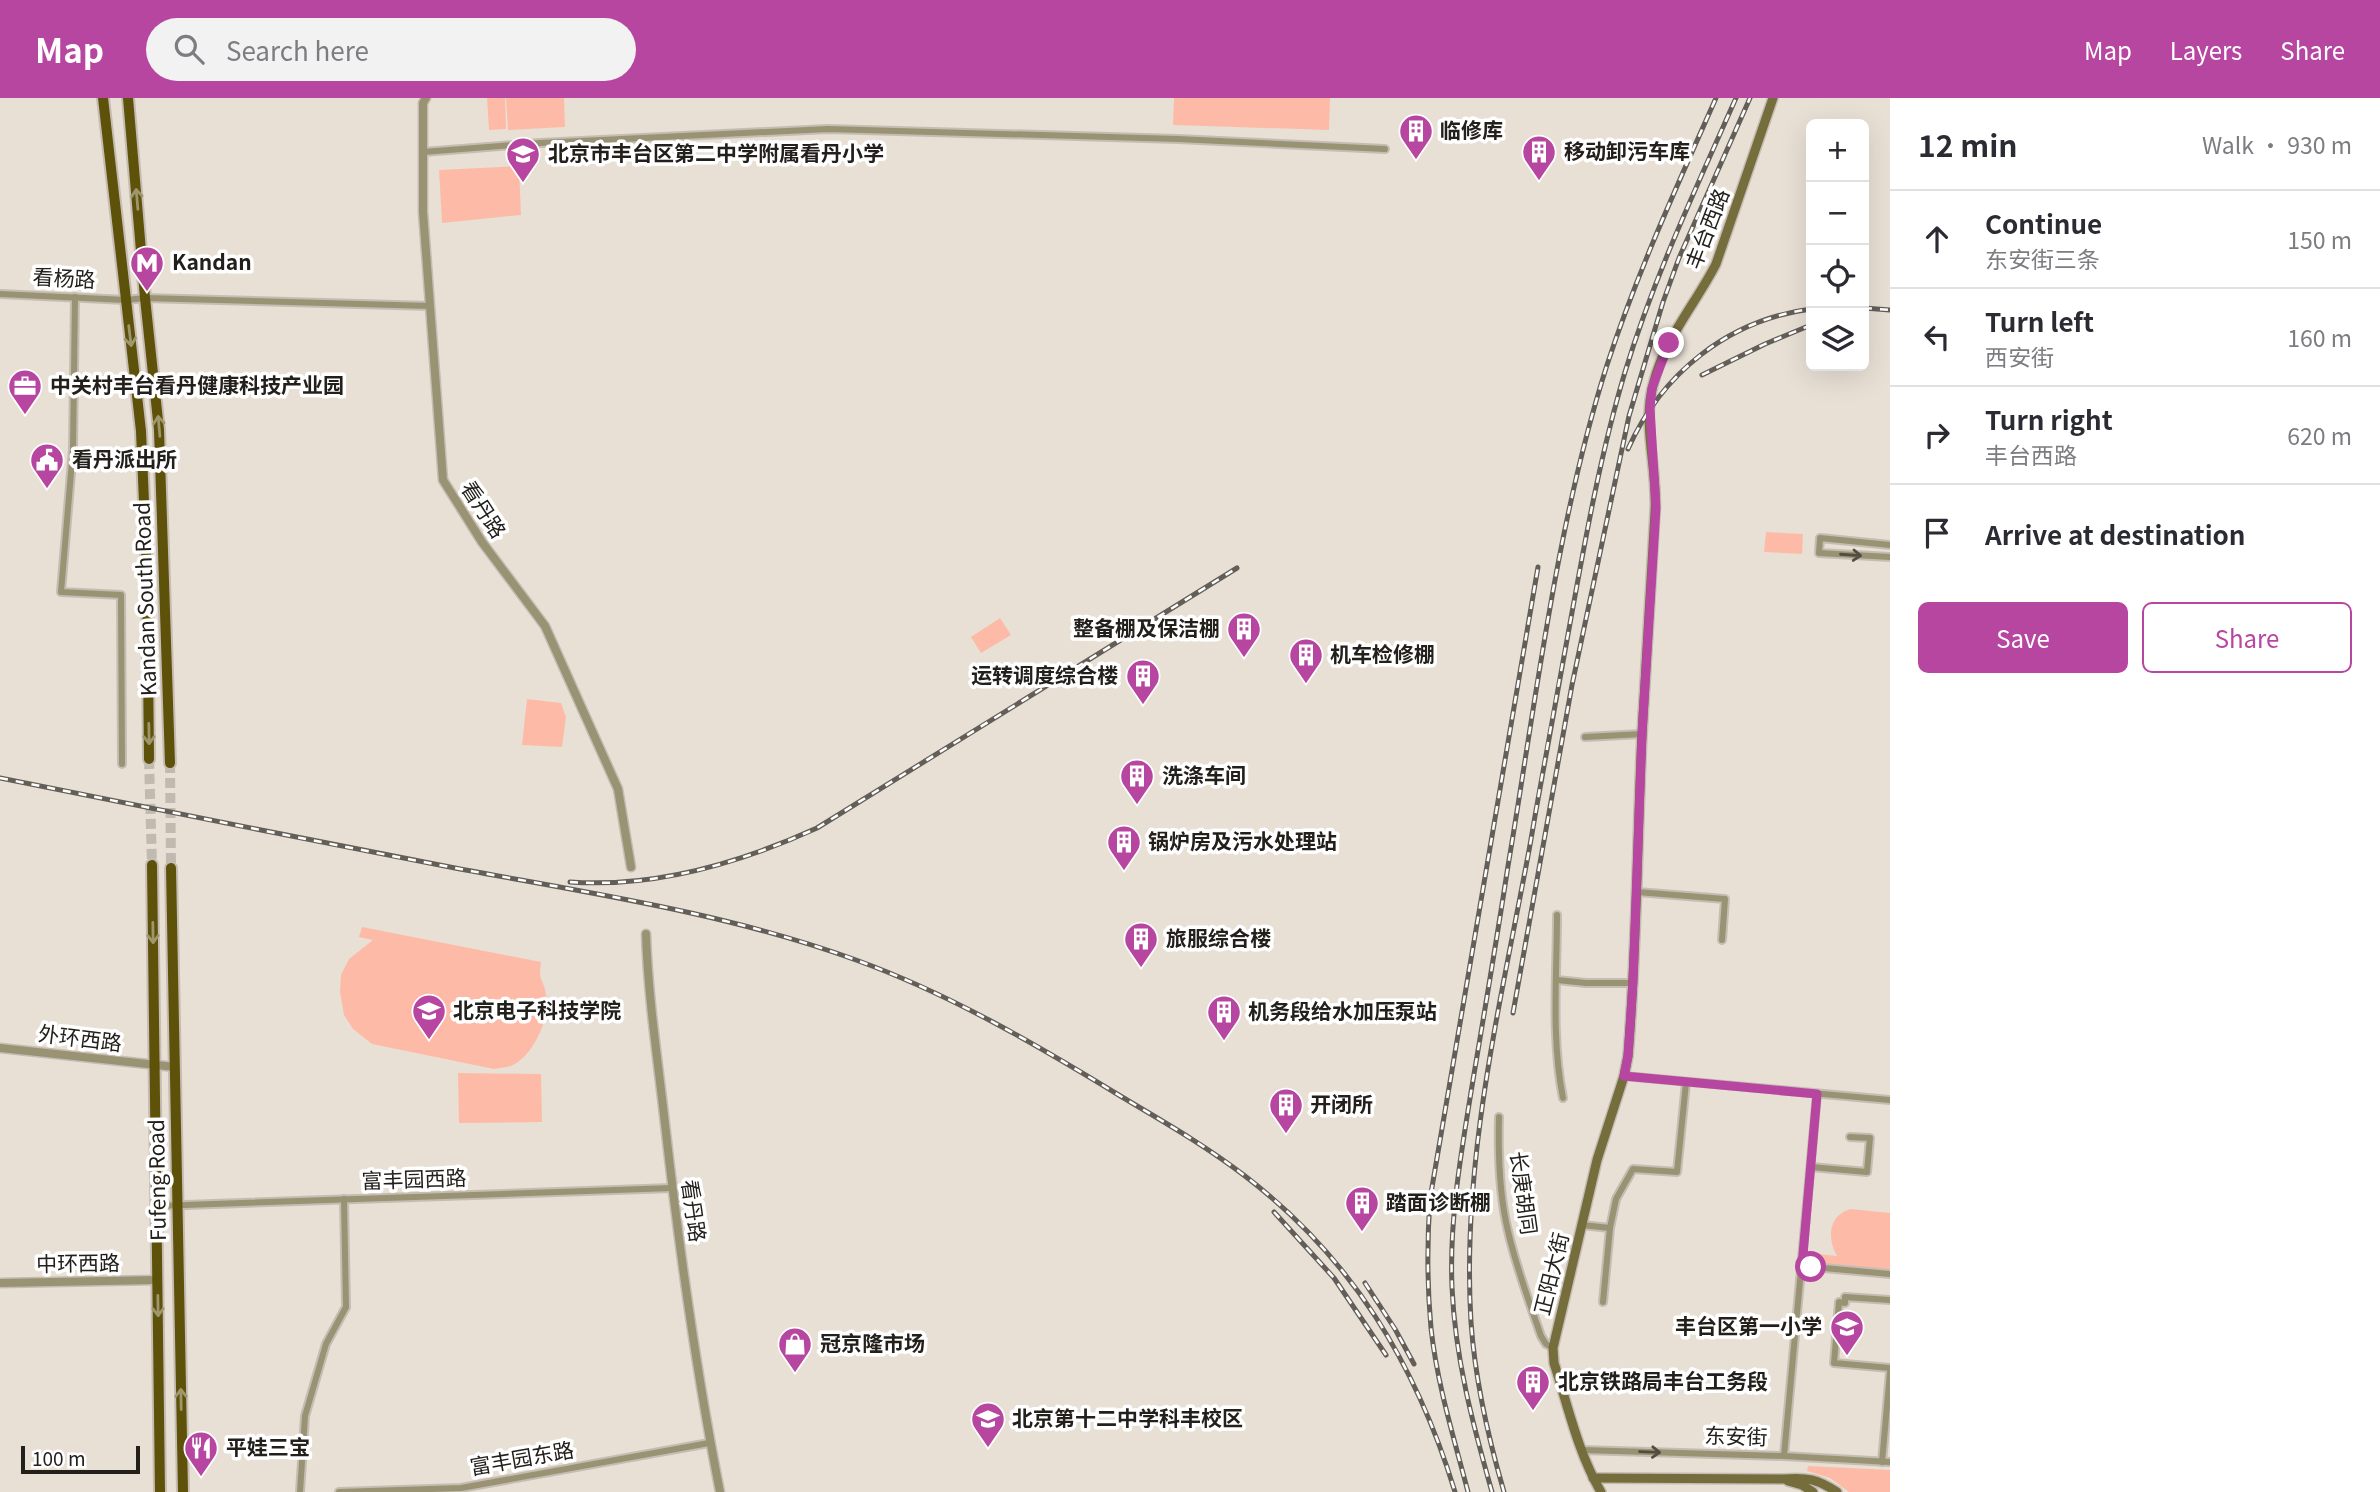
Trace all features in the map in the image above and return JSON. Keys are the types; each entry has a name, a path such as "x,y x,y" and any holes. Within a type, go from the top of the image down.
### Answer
{"main road":[{"name":"Kandan South Road","path":"103,98 141,431 147,573 149,759"},
{"name":"Kandan South Road","path":"128,98 159,430 170,763"},
{"name":"丰台西路","path":"1624,1076 1633,982 1642,734 1656,508 1650,408 1652,388 1657,370 1677,327 1716,264 1773,98"},
{"path":"152,865 156,1066"},
{"name":"Fufeng Road","path":"171,868 183,1492"},
{"name":"Fufeng Road","path":"156,1066 160,1492"},
{"name":"正阳大街","path":"1601,1492 1582,1450 1554,1363 1553,1348 1597,1160 1624,1076"},
{"path":"1593,1478 1805,1477 1819,1481 1837,1492"},
{"name":"正阳大街","path":"1593,1478 1594,1492"},
{"path":"1783,1479 1813,1492"}],"street":[{"name":"看丹路","path":"426,98 423,103 423,212 443,480 481,542 545,625 618,789 631,867"},
{"path":"423,152 540,143 828,129 1164,138 1385,149"},
{"name":"看杨路","path":"0,294 126,300 430,306"},
{"path":"75,297 73,449 61,592 121,595 122,764"},
{"path":"1890,545 1820,538 1819,553 1890,557"},
{"path":"1585,737 1642,734"},
{"path":"1637,892 1725,899 1722,940"},
{"path":"1558,915 1558,1074 1563,1098"},
{"name":"看丹路","path":"646,934 672,1188 709,1443 720,1492"},
{"path":"1557,980 1586,983 1633,982"},
{"name":"外环西路","path":"0,1048 175,1067"},
{"path":"1624,1076 1890,1100"},
{"path":"1603,1302 1610,1228 1616,1199 1633,1169 1677,1172 1686,1083"},
{"path":"1784,1456 1817,1094"},
{"name":"长庚胡同","path":"1499,1117 1498,1157 1507,1229 1541,1336 1546,1344 1553,1348"},
{"path":"1811,1167 1867,1172 1870,1138 1850,1137"},
{"name":"富丰园西路","path":"157,1206 672,1188"},
{"path":"300,1492 305,1416 326,1345 346,1307 345,1199"},
{"path":"1582,1225 1610,1228"},
{"path":"1802,1266 1890,1274"},
{"name":"中环西路","path":"0,1283 157,1280"},
{"path":"1886,1462 1890,1370 1833,1363 1839,1302 1845,1303 1845,1297 1890,1300"},
{"name":"富丰园东路","path":"339,1492 461,1488 709,1443"},
{"name":"东安街","path":"1582,1450 1886,1462"},
{"path":"490,1483 491,1492"}],"shaded area":[{"path":"487,98 505,98 506,129 489,130"},
{"path":"506,98 564,98 565,127 508,130"},
{"path":"1174,98 1330,98 1329,130 1173,125"},
{"path":"519,166 521,215 442,223 439,170"},
{"path":"1766,532 1803,534 1802,554 1764,552"},
{"path":"1000,618 1011,635 981,653 971,637"},
{"path":"527,699 561,703 566,717 562,747 522,745"},
{"path":"362,927 541,962 540,977 545,989 546,1014 533,1045 519,1061 509,1067 494,1069 372,1044 353,1029 344,1015 340,992 341,975 349,959 373,940 359,937"},
{"path":"458,1073 541,1074 542,1122 459,1123"},
{"path":"1851,1209 1890,1213 1890,1271 1816,1264 1817,1254 1837,1256 1832,1242 1832,1228 1838,1216"},
{"path":"1808,1466 1890,1470 1890,1492 1849,1492 1830,1478 1807,1471"}],"tunnel":[{"path":"149,759 152,865"},
{"path":"170,763 171,868"}],"railway":[{"path":"1492,1492 1466,1391 1457,1340 1452,1287 1452,1235 1465,1131 1549,614 1589,426 1631,297 1716,98"},
{"path":"1504,1492 1483,1408 1471,1322 1469,1262 1472,1202 1486,1082 1582,556 1609,433 1625,372 1649,302 1676,233 1736,98"},
{"path":"1513,1013 1572,685 1629,416 1679,258 1750,98"},
{"path":"1869,308 1890,310"},
{"path":"1628,449 1659,397 1679,374 1701,355 1752,325 1806,310"},
{"path":"1702,375 1806,327"},
{"path":"1468,1492 1442,1390 1431,1328 1428,1264 1430,1199 1538,567"},
{"path":"570,882 602,883 666,877 728,862 817,828 1237,568"},
{"path":"0,778 708,917 758,929 856,960 925,988 1058,1058 1185,1135 1245,1176 1283,1208 1348,1278 1376,1317 1421,1400 1455,1492"},
{"path":"1274,1212 1334,1278 1386,1355"},
{"path":"1365,1283 1414,1364"}],"place":[{"name":"临修库","path":"1416,161"},
{"name":"移动卸污车库","path":"1539,182"},
{"name":"北京市丰台区第二中学附属看丹小学","path":"523,184"},
{"name":"Kandan","path":"147,293"},
{"name":"中关村丰台看丹健康科技产业园","path":"25,416"},
{"name":"看丹派出所","path":"47,490"},
{"name":"整备棚及保洁棚","path":"1244,659"},
{"name":"机车检修棚","path":"1306,685"},
{"name":"运转调度综合楼","path":"1143,706"},
{"name":"洗涤车间","path":"1137,806"},
{"name":"锅炉房及污水处理站","path":"1124,872"},
{"name":"旅服综合楼","path":"1141,969"},
{"name":"北京电子科技学院","path":"429,1041"},
{"name":"机务段给水加压泵站","path":"1224,1042"},
{"name":"开闭所","path":"1286,1135"},
{"name":"踏面诊断棚","path":"1362,1233"},
{"name":"丰台区第一小学","path":"1847,1357"},
{"name":"冠京隆市场","path":"795,1374"},
{"name":"北京铁路局丰台工务段","path":"1533,1412"},
{"name":"北京第十二中学科丰校区","path":"988,1449"},
{"name":"平娃三宝","path":"201,1478"}],"route":[{"path":"1669,343 1657,370 1650,408 1656,508 1642,734 1633,982 1624,1076 1817,1094 1802,1266 1811,1267"}]}
